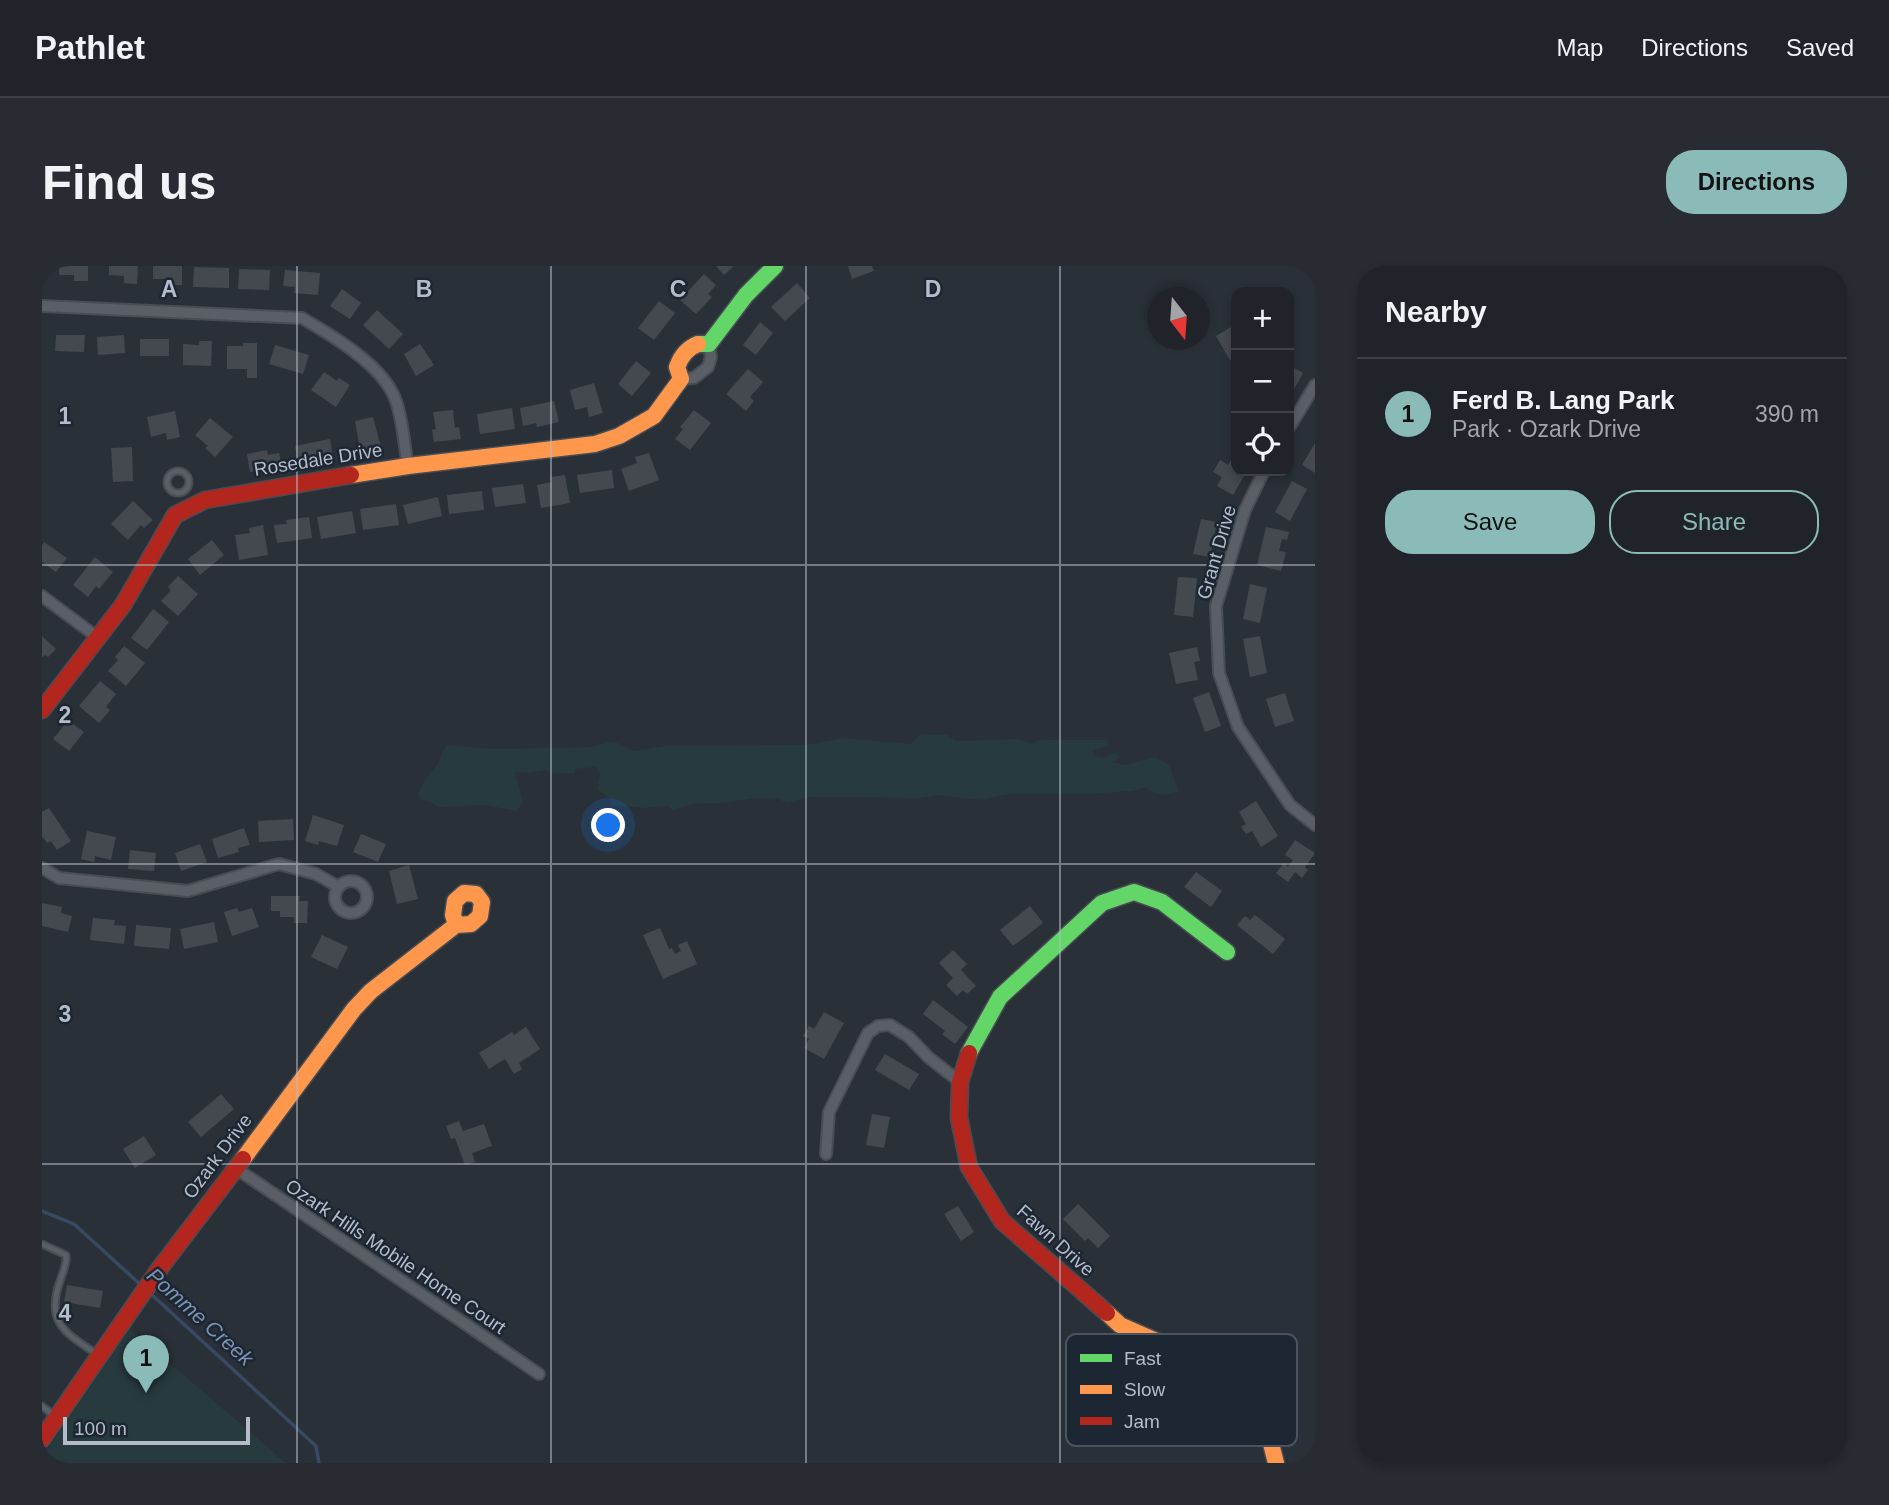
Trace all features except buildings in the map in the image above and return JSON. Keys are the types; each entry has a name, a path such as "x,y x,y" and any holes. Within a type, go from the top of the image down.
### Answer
{"street":[{"name":"Rosedale Drive","path":"42,709 123,605 175,515 205,500 258,490 408,466 595,444 619,436 653,416 681,379 694,378 709,367 709,344 746,295 775,266"},
{"path":"42,306 302,318 328,333 377,371 396,400 408,466"},
{"name":"Rosedale Drive","path":"681,379 677,367 681,356 690,347 700,343 709,344"},
{"path":"1294,420 1315,385"},
{"name":"Grant Drive","path":"1262,476 1245,510 1216,606 1219,673 1238,727 1290,805 1315,825"},
{"path":"42,596 97,637"},
{"path":"42,867 59,877 188,891 279,864 316,874 339,887"},
{"name":"Fawn Drive","path":"1140,1334 1120,1325 1002,1221 969,1167 959,1118 960,1082 972,1045 1000,997 1102,903 1134,892 1162,902 1227,952"},
{"name":"Ozark Drive","path":"42,1439 160,1268 354,1009 371,991 456,925"},
{"path":"826,1154 829,1112 868,1033 878,1026 890,1025 909,1037 960,1082"},
{"name":"Ozark Hills Mobile Home Court","path":"234,1167 539,1374"}],"lane":[{"path":"181,471 187,475 189,485 184,491 177,493 169,487 168,477 173,472 181,471"},
{"path":"184,491 193,506"},
{"path":"42,1244 66,1255 67,1263 55,1299 57,1321 62,1329 100,1356"},
{"path":"42,1406 56,1417"}],"green space":[{"path":"921,734 947,735 956,741 1019,739 1029,743 1042,740 1107,740 1109,745 1093,751 1094,756 1103,758 1117,752 1119,758 1112,762 1125,765 1156,757 1169,765 1179,791 1162,795 1146,787 1133,791 1089,794 1009,794 979,800 938,795 919,798 808,797 787,803 778,799 756,798 692,804 673,810 669,806 643,808 612,805 610,798 597,790 600,774 596,767 575,769 575,773 555,774 545,770 515,772 523,802 517,811 485,805 438,807 430,801 421,800 418,794 424,781 437,765 446,745 492,749 591,747 614,741 633,751 667,746 806,745 843,738 910,744"},
{"path":"130,1329 286,1463 42,1463 42,1457"}],"waterway":[{"name":"Pomme Creek","path":"42,1211 74,1224 142,1286"},
{"name":"Pomme Creek","path":"150,1293 316,1446 319,1463"}],"traffic: fast":[{"path":"698,344 709,344 746,295 775,266"},
{"path":"969,1053 1000,997 1102,903 1134,892 1162,902 1227,952"}],"traffic: slow":[{"path":"351,475 595,444 619,436 654,416 681,379 677,367 680,359 698,344"},
{"path":"243,1159 354,1009 371,991 456,925 471,924 480,916 482,902 476,894 464,893 455,901 453,915 456,925"},
{"path":"1107,1313 1120,1325 1140,1334"},
{"path":"1272,1446 1276,1463"}],"traffic: jam":[{"path":"42,710 123,605 175,515 205,500 351,475"},
{"path":"969,1053 960,1082 959,1118 969,1167 1002,1221 1107,1313"},
{"path":"42,1439 160,1268 243,1159"}],"place":[{"name":"Ferd B. Lang Park","path":"146,1393"}]}
